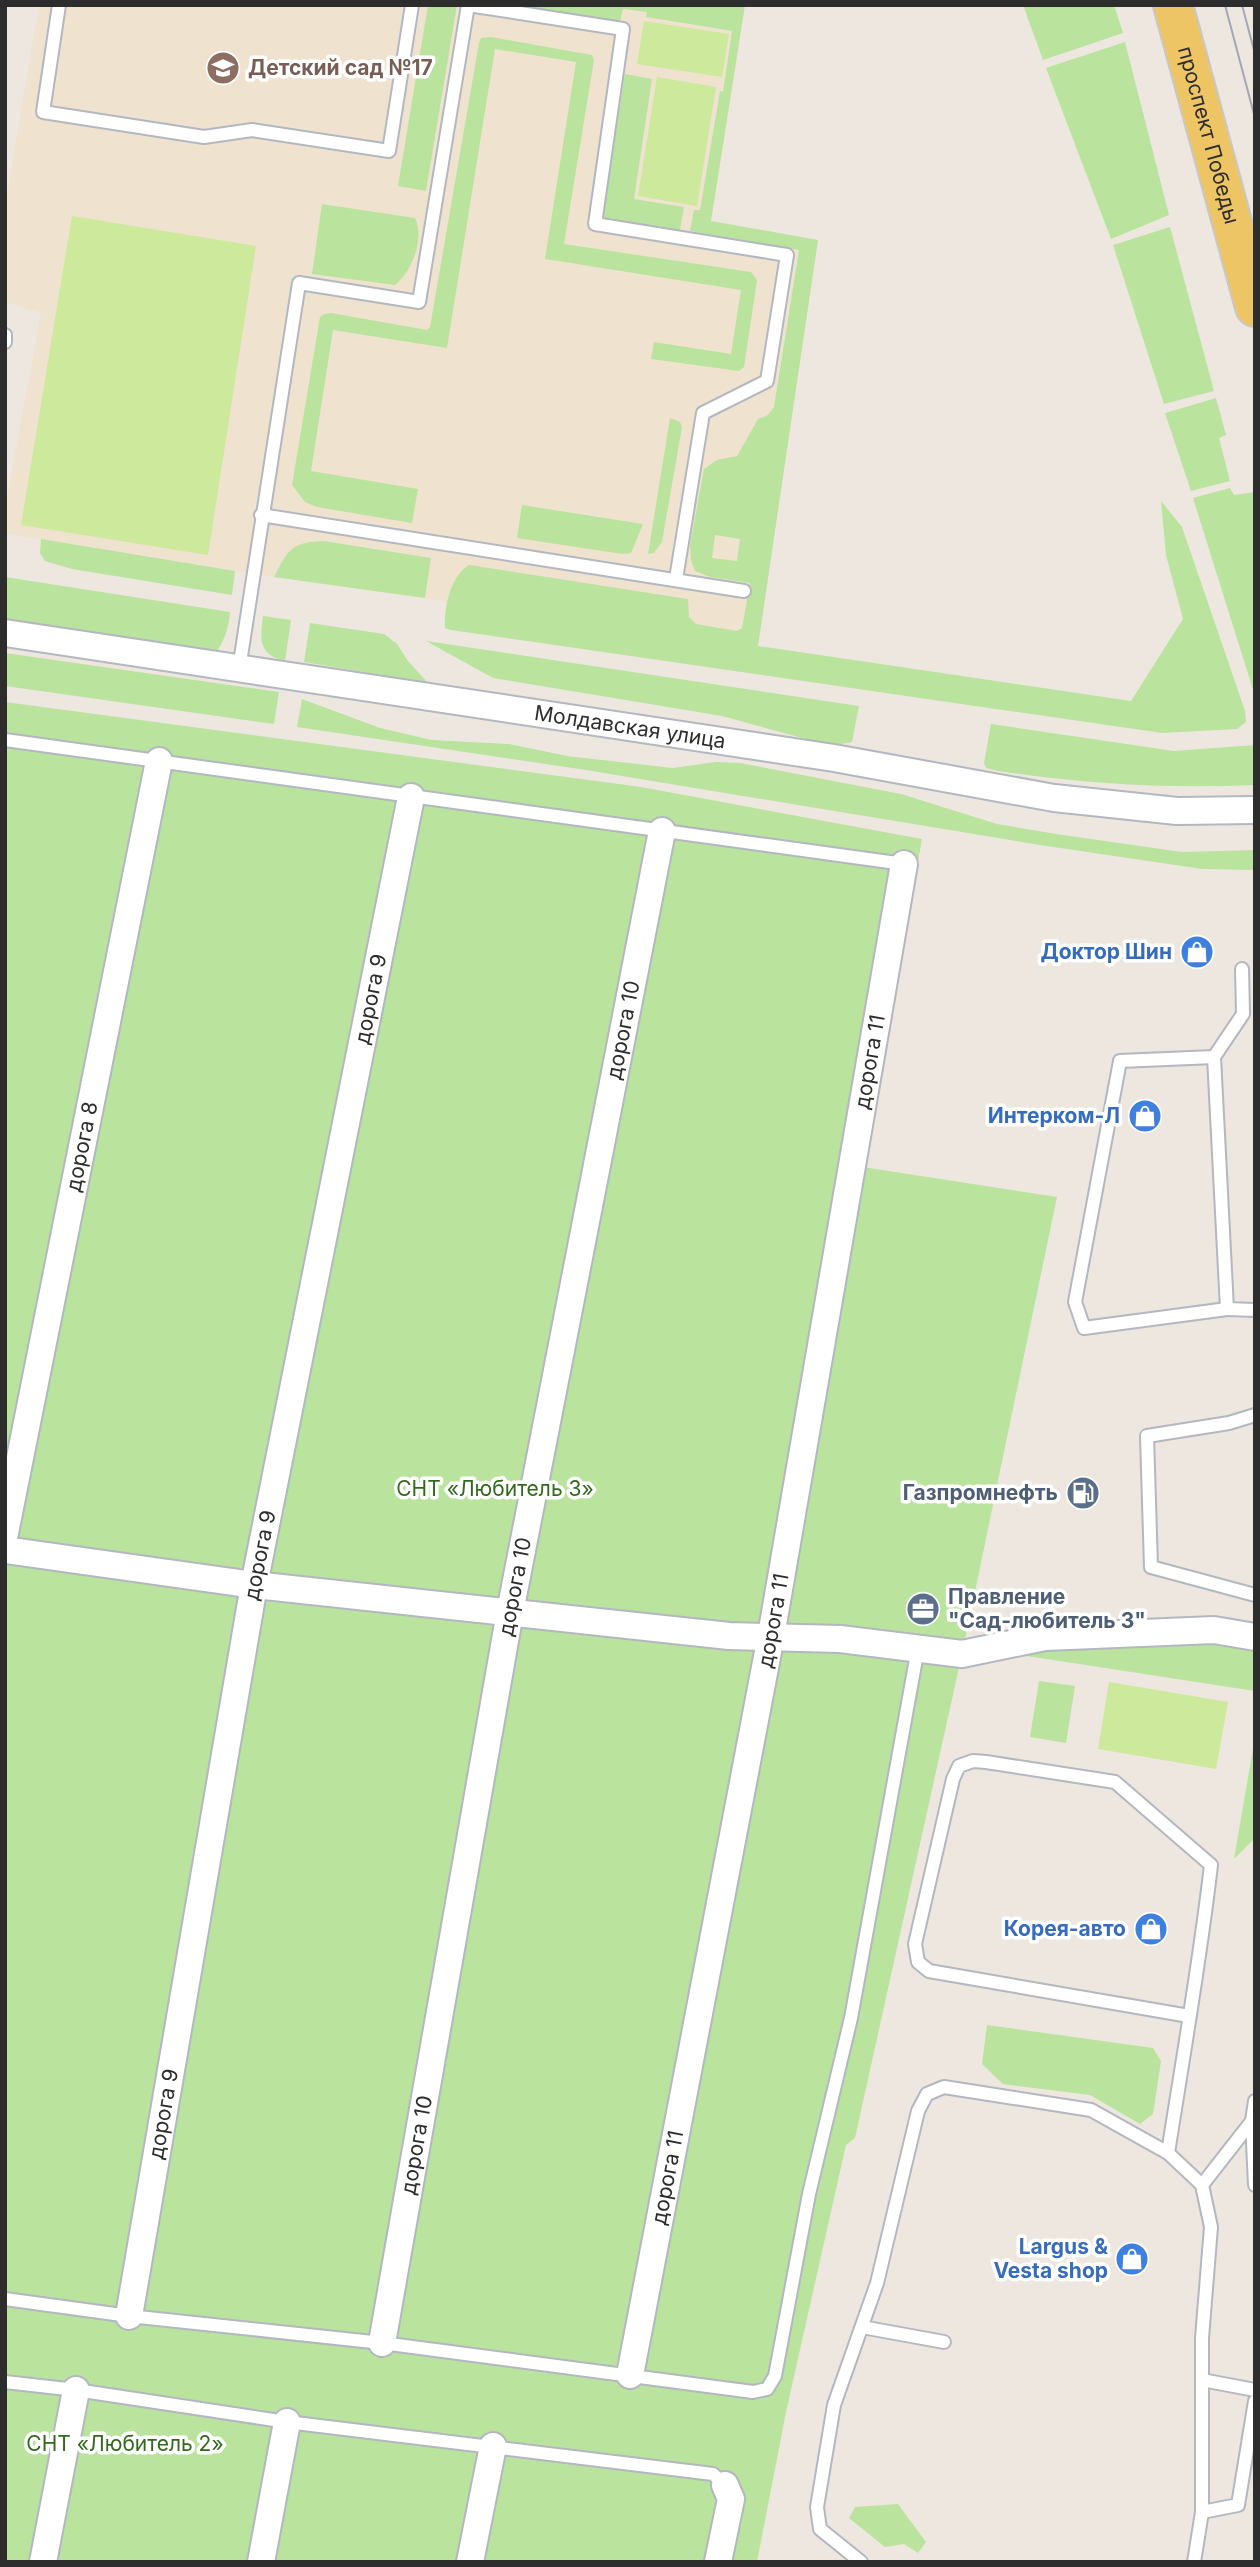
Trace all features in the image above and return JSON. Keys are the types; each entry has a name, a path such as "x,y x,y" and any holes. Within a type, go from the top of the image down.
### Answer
{"main road":[{"name":"проспект Победы","path":"1173,5 1255,307"}],"street":[{"name":"Молдавская улица","path":"5,634 834,758 1054,798 1177,811 1255,810"},
{"name":"дорога 8","path":"5,1533 159,761"},
{"name":"дорога 9","path":"129,2316 254,1585 411,797"},
{"name":"дорога 10","path":"382,2343 510,1612 662,831"},
{"name":"дорога 11","path":"630,2375 771,1636 904,863"},
{"path":"5,1550 254,1585 729,1636 841,1639 962,1654 1045,1637 1214,1630 1255,1637"},
{"path":"43,2562 76,2390"},
{"path":"261,2562 287,2422"},
{"path":"470,2562 493,2446"},
{"path":"718,2562 731,2499 725,2485"}],"lane":[{"path":"59,5 43,112 204,136 252,130 389,151 412,5"},
{"path":"239,669 299,283 419,302 468,5 623,29 595,223 787,255 767,381 703,413 676,579"},
{"path":"5,335 5,342"},
{"path":"261,515 676,579 744,592"},
{"path":"5,740 904,863"},
{"path":"1227,1309 1214,1057 1243,1014 1242,969"},
{"path":"1214,1057 1120,1061 1075,1302 1084,1328 1227,1309 1255,1310"},
{"path":"1255,1415 1229,1423 1147,1436 1151,1567 1255,1595"},
{"path":"5,2299 129,2316 382,2343 753,2392 767,2389 775,2376 809,2194 851,2018 918,1648"},
{"path":"1168,2153 1189,2016 1211,1865 1115,1783 986,1762 973,1761 959,1766 953,1779 915,1944 918,1962 929,1971 1189,2016"},
{"path":"861,2562 820,2529 817,2507 834,2405 877,2283 918,2110 927,2094 944,2087 1090,2110 1168,2153 1202,2185 1211,2227 1202,2338 1202,2512 1194,2562"},
{"path":"1255,2101 1252,2121 1255,2185"},
{"path":"1202,2185 1252,2121"},
{"path":"862,2327 944,2342"},
{"path":"1202,2380 1255,2390"},
{"path":"5,2382 287,2422 713,2474 725,2485"},
{"path":"1202,2512 1238,2505 1255,2402"}],"shaded area":[{"path":"39,5 745,5 711,221 818,240 758,646 252,574 5,534 5,508 41,313 5,302 5,205"}],"green space":[{"path":"428,5 457,5 426,191 398,186"},
{"path":"512,5 745,5 711,221 818,240 758,646 1131,701 1183,619 1166,555 1161,501 1182,527 1245,711 1246,722 1237,729 1162,733 445,628 446,611 453,585 462,570 469,565 688,599 689,617 696,624 737,631 742,628 750,583 710,577 695,571 690,545 704,469 717,460 737,456 758,419 768,415 774,407 799,250 690,231 694,210 700,210 732,31 646,17 647,12 623,9 620,21","holes":["715,535 740,539 737,561 712,558"]},
{"path":"1023,5 1114,5 1123,33 1043,60"},
{"path":"644,21 729,34 722,77 637,64"},
{"path":"491,37 592,55 594,60 564,244 751,272 757,280 744,367 739,371 651,359 654,342 731,354 741,290 545,259 576,62 495,49 447,348 333,330 311,471 418,489 412,523 317,507 305,502 292,485 320,317 331,313 427,330 430,327 479,43 481,38"},
{"path":"1125,42 1169,215 1111,239 1046,68"},
{"path":"625,74 652,79 634,199 684,207 680,230 603,218"},
{"path":"657,77 716,87 697,206 638,196"},
{"path":"322,204 415,218 418,245 407,272 395,285 312,274"},
{"path":"72,216 256,246 208,555 21,525"},
{"path":"1170,227 1214,391 1164,404 1113,245"},
{"path":"1216,398 1226,435 1219,438 1230,481 1191,491 1165,413"},
{"path":"670,418 680,422 682,427 662,542 654,553 648,554"},
{"path":"1230,488 1234,495 1255,492 1255,696 1193,498"},
{"path":"522,505 643,524 631,553 622,554 517,538"},
{"path":"41,539 235,571 232,595 72,569 45,561 40,553"},
{"path":"324,541 431,558 425,598 274,577 292,549 305,543"},
{"path":"5,577 230,612 229,622 218,650 207,652 5,619"},
{"path":"263,616 291,620 285,661 265,650 261,632"},
{"path":"310,623 384,634 397,644 428,683 304,662"},
{"path":"426,641 859,706 852,742 837,745 820,743 722,716 493,678"},
{"path":"5,653 279,692 274,724 5,686"},
{"path":"302,699 380,728 432,740 509,744 567,756 673,768 716,762 740,763 901,794 997,824 1056,834 1182,852 1255,850 1255,870 1202,869 1040,845 586,770 297,727"},
{"name":"СНТ «Любитель 3»","path":"5,702 641,787 922,839 863,1167 1057,1197 962,1654 855,2138 846,2145 786,2412 757,2562 5,2562"},
{"path":"991,724 1174,751 1255,745 1255,785 1126,784 998,771 986,768 984,763"},
{"path":"1220,1643 1255,1649 1255,1691 1027,1656 1040,1649"},
{"path":"1039,1681 1075,1686 1066,1743 1030,1737"},
{"path":"1109,1682 1228,1702 1216,1769 1098,1749"},
{"path":"1255,1737 1255,1838 1234,1859"},
{"path":"987,2025 1153,2048 1161,2061 1153,2114 1140,2124 1090,2095 1003,2084 982,2064"},
{"path":"898,2504 926,2542 918,2553 904,2544 885,2547 849,2518 855,2507"}],"tram line":[{"path":"1225,5 1255,118"},
{"path":"1242,5 1255,54"}],"place":[{"name":"Детский сад №17","path":"223,68"},
{"name":"Доктор Шин","path":"1197,952"},
{"name":"Интерком-Л","path":"1145,1116"},
{"name":"Газпромнефть","path":"1083,1493"},
{"name":"Правление \"Сад-любитель 3\"","path":"923,1609"},
{"name":"Корея-авто","path":"1151,1929"},
{"name":"Largus & Vesta shop","path":"1132,2259"}],"park label":[{"name":"СНТ «Любитель 2»","path":"125,2444"}]}
